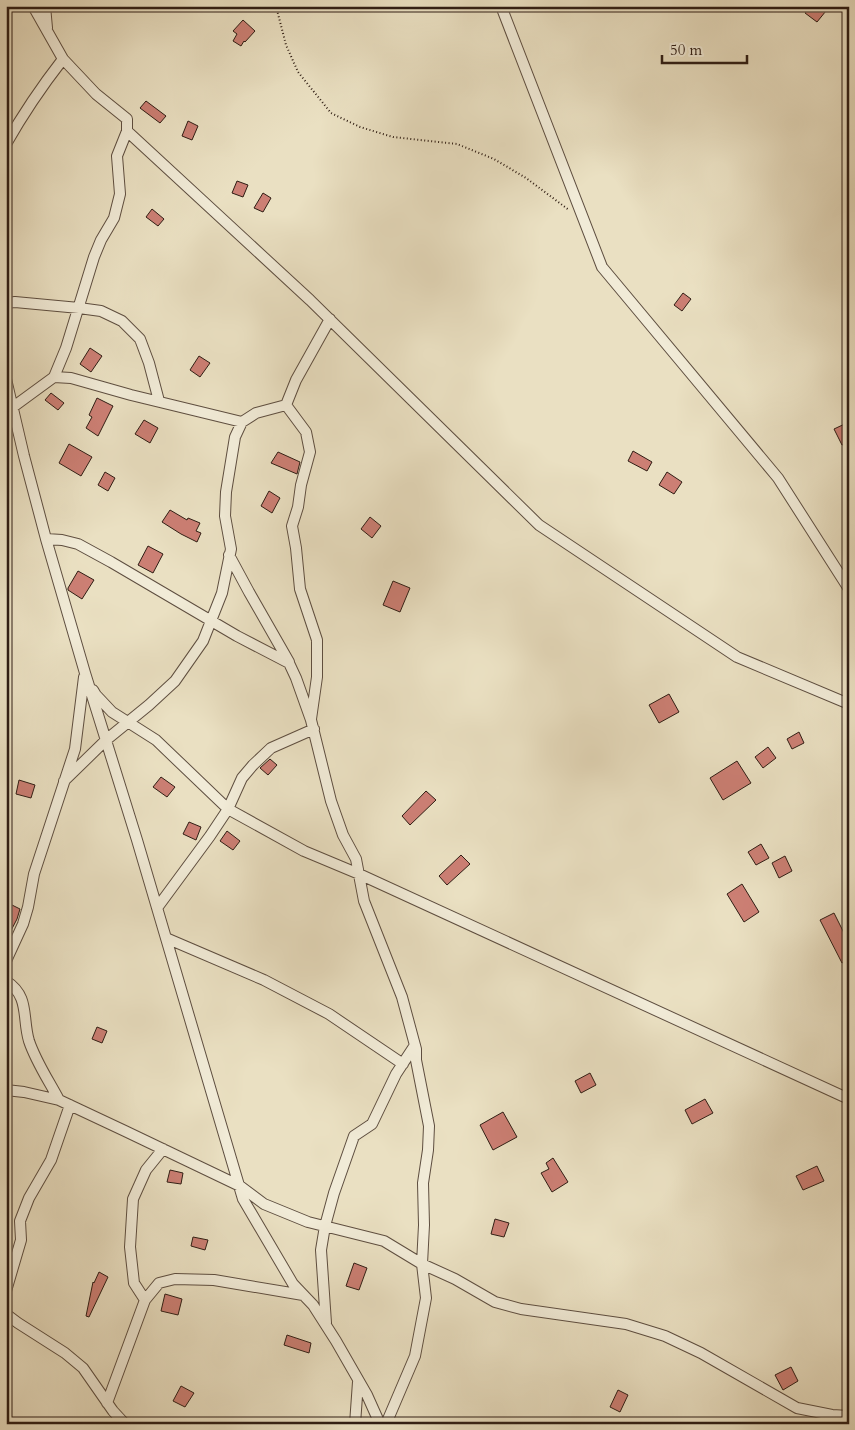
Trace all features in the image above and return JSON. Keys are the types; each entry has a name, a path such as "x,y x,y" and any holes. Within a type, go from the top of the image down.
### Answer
{"street":[{"path":"33,6 63,58 96,94 127,120 127,132 117,156 120,194 114,218 101,240 94,257 66,348 54,377"},
{"path":"45,6 48,31"},
{"path":"501,6 602,267 778,478 849,589"},
{"path":"6,144 39,90 63,58"},
{"path":"127,132 330,319 539,525 737,657 849,704"},
{"path":"6,303 15,302 101,311 122,322 140,338 159,401"},
{"path":"286,405 296,380 330,319"},
{"path":"9,403 54,377 71,378 131,395 242,422"},
{"path":"6,379 9,403 46,539 85,673 158,908 243,1199 293,1284 313,1305 326,1324 380,1424"},
{"path":"64,781 106,740 149,705 174,681 203,641 222,593 231,549 225,516 226,492 236,437 242,422 256,413 286,405"},
{"path":"286,405 306,432 310,452 292,526 300,589 317,640 317,677 312,725"},
{"path":"46,539 78,544 289,663"},
{"path":"229,554 248,592 289,663 312,725 331,801 343,836 356,859 364,901 402,997 415,1045 416,1060 429,1126 428,1150 423,1183 424,1224 422,1264 426,1298 415,1356 386,1424"},
{"path":"85,673 96,696 112,712 156,740 228,809 304,851 359,874 849,1098"},
{"path":"6,961 23,924 34,874 75,749 85,673"},
{"path":"158,908 228,809 242,778 271,748 312,725"},
{"path":"166,938 264,980 329,1014 403,1064"},
{"path":"6,981 13,985 24,1003 29,1040 59,1100"},
{"path":"326,1324 321,1250 334,1193 354,1136 372,1124 382,1100 415,1045"},
{"path":"6,1090 59,1100 240,1186 264,1204 308,1222 384,1241 422,1264 455,1279 495,1302 521,1308 626,1324 665,1336 701,1352 797,1408 832,1415 849,1416"},
{"path":"6,1292 21,1240 20,1221 29,1198 51,1160 70,1105"},
{"path":"145,1300 134,1283 130,1247 133,1199 146,1170 163,1149"},
{"path":"108,1403 145,1300 159,1283 175,1278 214,1280 303,1295"},
{"path":"6,1314 83,1368 125,1424"},
{"path":"355,1424 358,1381"}],"path":[{"path":"276,6 286,45 298,72 330,113 360,127 393,138 457,144 494,159 526,178 571,212"}],"building":[{"path":"810,6 830,6 817,22 805,13"},
{"path":"243,20 255,31 241,46 233,41 237,34 233,31"},
{"path":"146,101 166,116 160,123 140,108"},
{"path":"188,121 198,126 192,140 182,136"},
{"path":"237,181 248,185 243,197 232,193"},
{"path":"263,193 271,198 263,212 254,208"},
{"path":"152,209 164,219 158,226 146,217"},
{"path":"683,293 691,299 682,311 674,305"},
{"path":"90,348 102,356 91,372 80,364"},
{"path":"199,356 210,363 200,377 190,370"},
{"path":"51,393 64,403 58,410 45,400"},
{"path":"97,398 113,406 98,436 86,428 92,417 89,415"},
{"path":"144,420 158,428 150,443 135,434"},
{"path":"849,422 849,442 842,445 834,429"},
{"path":"69,444 92,457 81,476 59,463"},
{"path":"633,451 652,462 647,471 628,461"},
{"path":"278,452 300,462 297,474 271,463"},
{"path":"105,472 115,478 108,491 98,485"},
{"path":"667,472 682,482 674,494 659,485"},
{"path":"269,491 280,498 272,513 261,506"},
{"path":"170,510 187,520 188,518 200,523 196,531 201,533 197,542 162,522"},
{"path":"370,517 381,526 372,538 361,529"},
{"path":"148,546 163,554 153,573 138,565"},
{"path":"78,571 94,580 82,599 68,590"},
{"path":"393,581 410,588 400,612 383,605"},
{"path":"669,694 679,712 659,723 649,705"},
{"path":"799,732 804,743 792,749 787,739"},
{"path":"768,747 776,758 763,768 755,757"},
{"path":"270,759 277,765 268,775 260,768"},
{"path":"737,761 751,783 723,800 710,778"},
{"path":"161,777 175,787 167,797 153,787"},
{"path":"19,780 35,785 31,798 16,794"},
{"path":"426,791 436,800 410,825 402,816"},
{"path":"189,822 201,827 196,840 183,834"},
{"path":"227,831 240,841 233,850 220,841"},
{"path":"761,844 769,858 756,865 748,852"},
{"path":"461,855 470,864 447,885 439,876"},
{"path":"785,856 792,871 779,878 772,863"},
{"path":"742,884 759,912 744,922 727,894"},
{"path":"6,902 20,909 6,940"},
{"path":"834,913 849,943 849,959 842,963 820,920"},
{"path":"97,1027 107,1031 102,1043 92,1039"},
{"path":"590,1073 596,1085 581,1093 575,1081"},
{"path":"705,1099 713,1113 692,1124 685,1110"},
{"path":"503,1112 517,1137 493,1150 480,1125"},
{"path":"553,1158 568,1182 552,1192 541,1173 549,1169 546,1163"},
{"path":"817,1166 824,1181 803,1190 796,1176"},
{"path":"170,1170 183,1173 181,1184 167,1182"},
{"path":"495,1219 509,1223 504,1237 491,1234"},
{"path":"193,1237 208,1240 205,1250 191,1246"},
{"path":"354,1263 367,1268 359,1290 346,1286"},
{"path":"99,1272 108,1277 89,1317 86,1316 93,1282"},
{"path":"165,1294 182,1299 178,1315 161,1311"},
{"path":"287,1335 311,1343 309,1353 284,1345"},
{"path":"791,1367 798,1381 783,1390 775,1375"},
{"path":"181,1386 194,1393 185,1407 173,1401"},
{"path":"618,1390 628,1395 620,1412 610,1407"}]}
